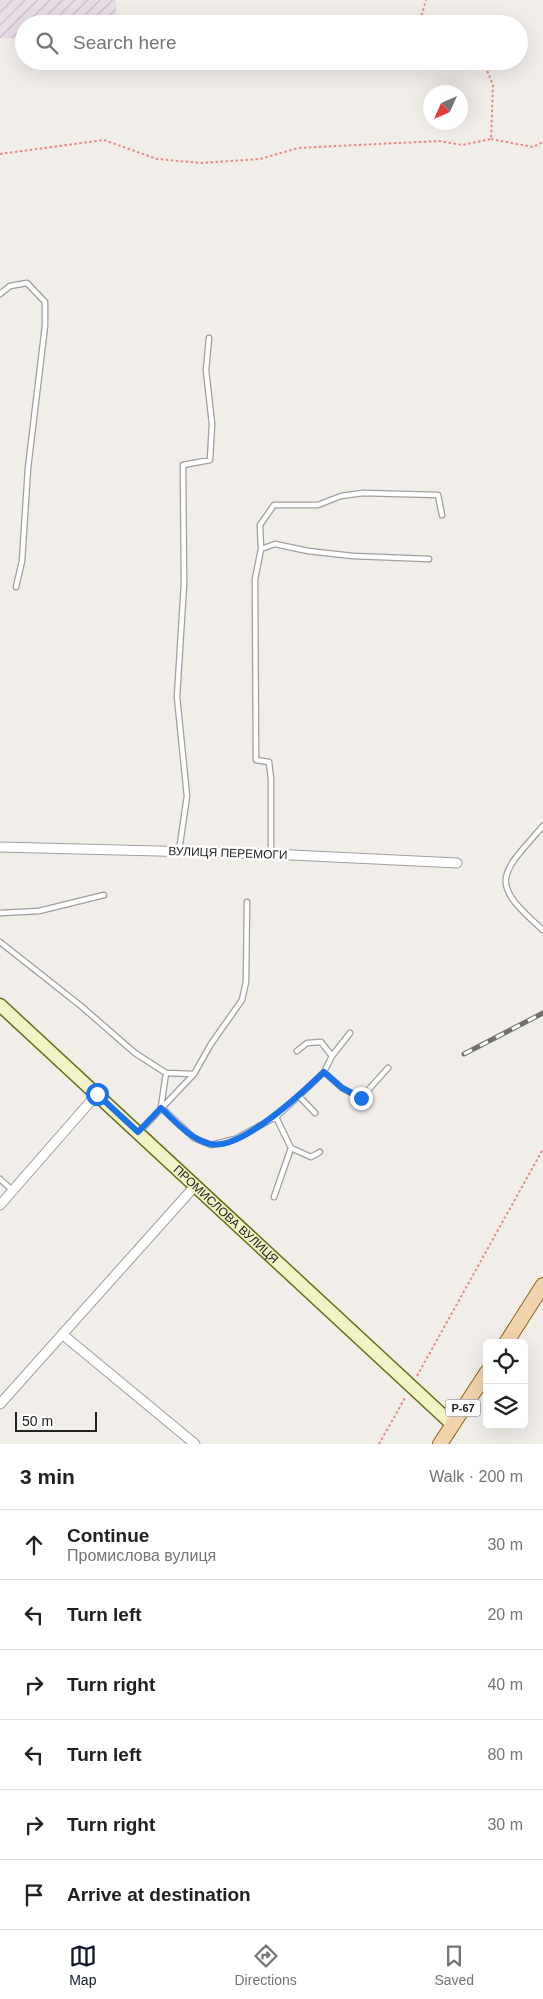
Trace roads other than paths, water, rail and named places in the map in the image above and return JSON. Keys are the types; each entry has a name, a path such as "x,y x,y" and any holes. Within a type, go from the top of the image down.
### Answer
{"main road":[{"path":"509,1339 543,1285"},
{"name":"Р-67","path":"440,1444 483,1378"}],"street":[{"name":"ВУЛИЦЯ ПЕРЕМОГИ","path":"0,847 271,854 456,863"},
{"name":"ПРОМИСЛОВА ВУЛИЦЯ","path":"0,1004 452,1424"},
{"path":"0,1205 97,1094"},
{"path":"0,1404 195,1186"},
{"path":"62,1334 195,1444"}],"lane":[{"path":"0,294 10,286 27,284 45,302 45,326 28,468 22,561 16,587"},
{"path":"179,851 187,796 177,697 184,584 183,465 210,460 212,424 206,370 209,338"},
{"path":"271,854 271,779 268,762 256,760 255,741 256,579 261,549 260,525 274,505 318,505 341,496 362,493 404,493 438,496 442,515"},
{"path":"261,549 275,544 308,551 353,556 429,559"},
{"path":"543,826 506,872 505,889 519,908 543,930"},
{"path":"0,913 39,911 104,895"},
{"path":"138,1132 194,1074 211,1044 242,1000 246,982 247,902"},
{"path":"0,942 82,1006 136,1053 166,1073 194,1074"},
{"path":"161,1108 194,1138 211,1145 235,1139 276,1117 299,1096 324,1072 332,1056 350,1033"},
{"path":"297,1051 307,1043 321,1042 332,1056"},
{"path":"324,1072 342,1088 361,1098 388,1068"},
{"path":"161,1108 166,1073"},
{"path":"299,1096 315,1113"},
{"path":"276,1117 291,1148 311,1157 320,1152"},
{"path":"274,1197 291,1148"},
{"path":"0,1179 13,1191"}],"railway":[{"path":"464,1054 543,1013"}]}
